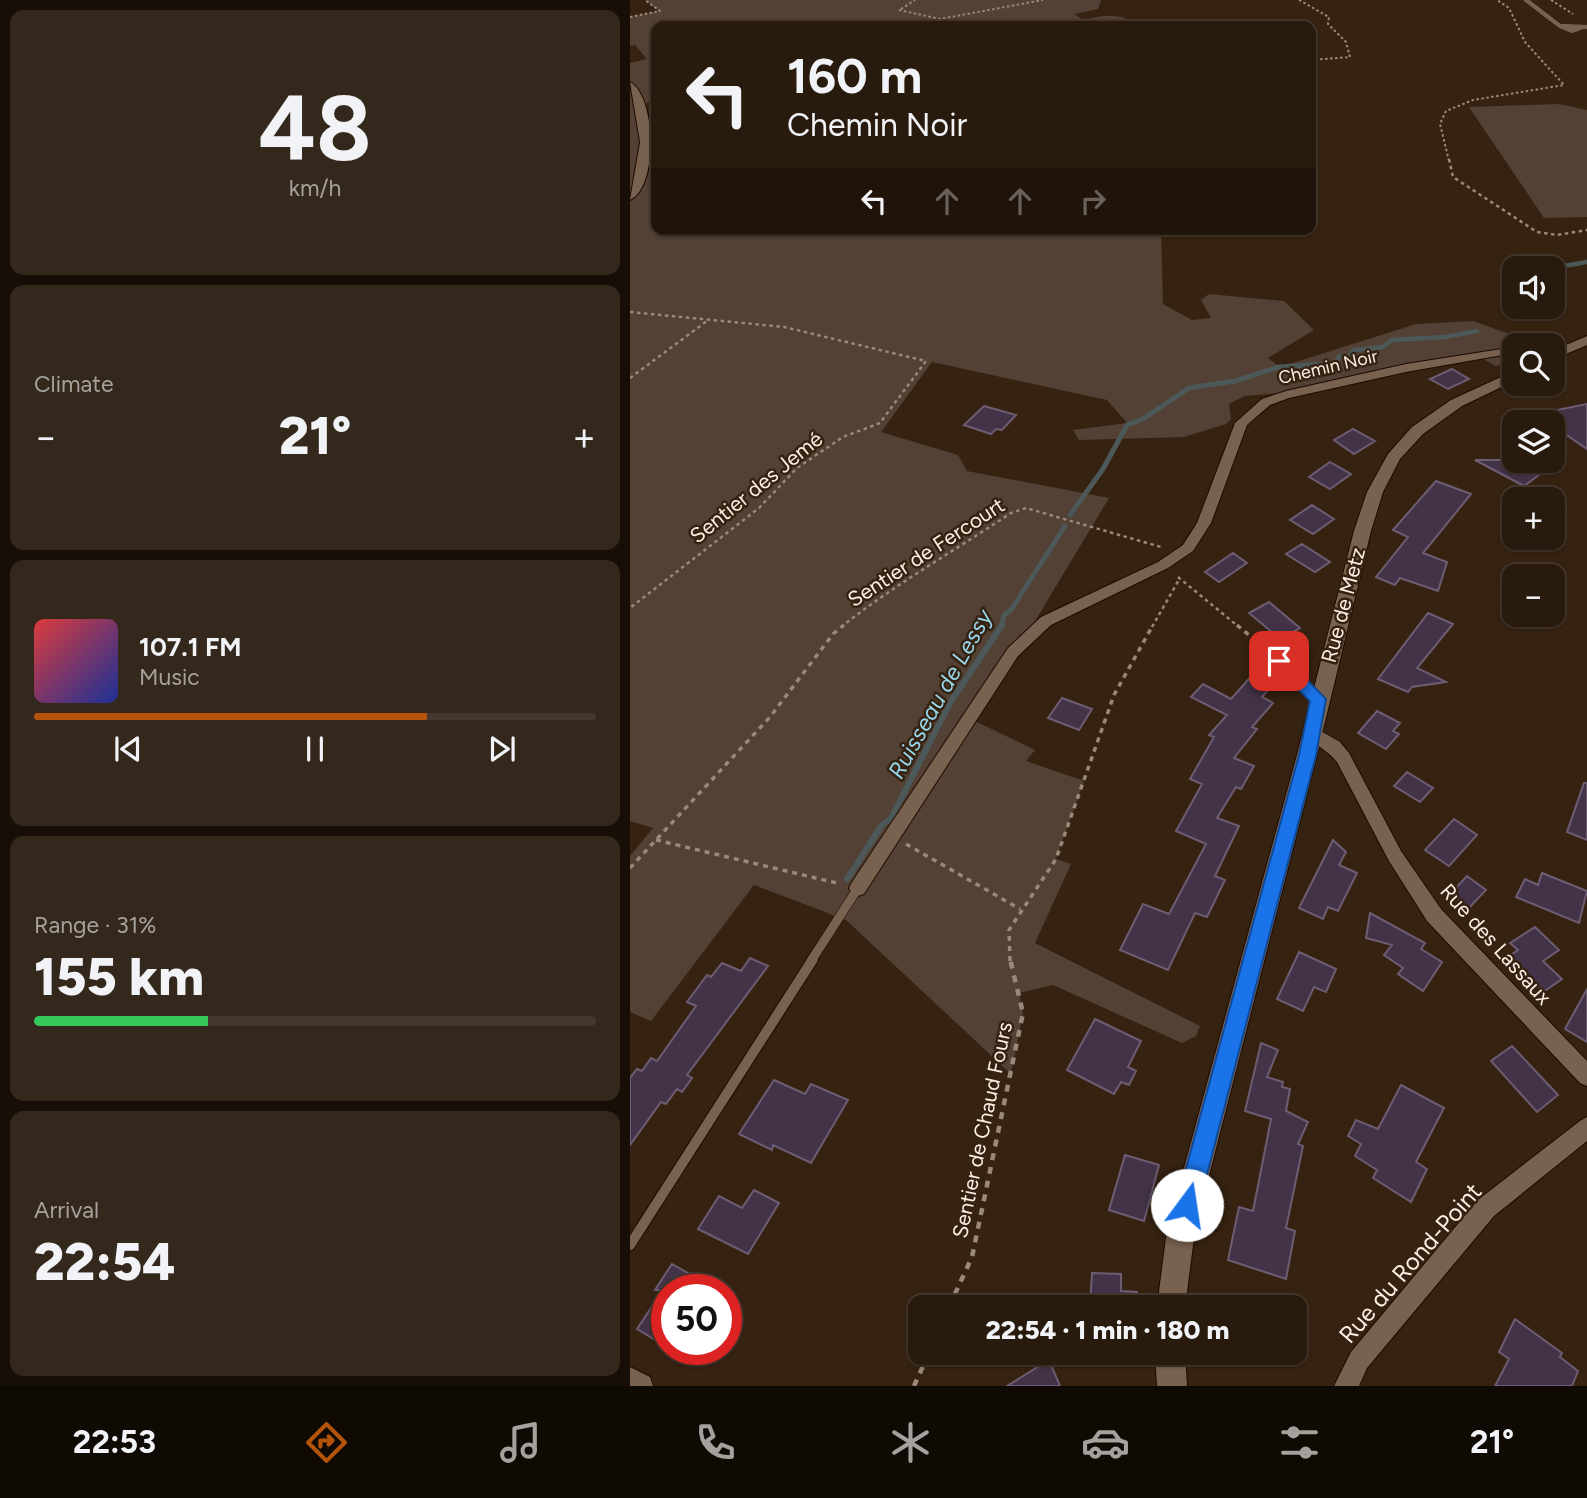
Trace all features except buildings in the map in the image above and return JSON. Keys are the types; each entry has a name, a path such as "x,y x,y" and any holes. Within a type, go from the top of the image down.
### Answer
{"main road":[{"path":"630,85 640,104 646,164 639,188 630,196"},
{"path":"1565,350 1587,341"},
{"name":"Rue de Metz","path":"1173,1295 1181,1230 1364,527 1383,476 1405,442 1445,410 1502,381"},
{"path":"1171,1365 1172,1386"}],"street":[{"name":"Chemin Noir","path":"859,888 1013,652 1046,621 1163,565 1188,548 1204,523 1241,424 1266,402 1406,368 1502,352"},
{"name":"Rue des Lassaux","path":"1312,732 1334,746 1343,758 1395,856 1434,915 1587,1076"},
{"name":"Rue du Rond-Point","path":"1346,1386 1359,1360 1486,1208 1587,1128"},
{"path":"630,1379 641,1386"}],"lane":[{"path":"1526,0 1560,26 1585,27"},
{"path":"1279,661 1318,699"},
{"path":"630,1245 859,888"}],"path":[{"path":"630,18 660,11 645,0"},
{"path":"915,0 899,10 943,21"},
{"path":"940,19 1043,0"},
{"path":"1298,0 1329,17 1328,24 1346,41 1350,57 1316,60"},
{"path":"1497,0 1509,8 1525,42 1564,85 1481,98 1459,103 1446,111 1440,124 1453,177 1487,201 1542,233 1560,235 1587,230"},
{"path":"1551,0 1582,19"},
{"path":"630,312 707,321"},
{"path":"630,378 707,321"},
{"name":"Sentier des Jemé","path":"630,608 759,508 797,468 843,437 880,423 926,361 784,327 707,321"},
{"name":"Sentier de Fercourt","path":"630,868 770,717 833,634 880,596 913,579 1011,513 1026,508 1180,553"},
{"path":"1163,565 1279,661"},
{"name":"Sentier de Chaud Fours","path":"955,1295 972,1257 1023,1013 1009,957 1009,930 1020,909 1056,859 1114,695 1180,578"},
{"path":"892,836 1020,909"},
{"path":"656,840 859,888"},
{"path":"914,1386 924,1365"}],"shaded area":[{"path":"645,0 1101,0 1098,9 1075,14 1083,20 1106,16 1130,21 651,21 651,102 646,103 651,120 651,235 1161,235 1163,304 1192,320 1211,318 1201,300 1209,294 1284,301 1314,330 1268,358 1280,367 1416,324 1473,321 1507,333 1502,333 1502,364 1496,366 1472,353 1281,393 1245,396 1229,404 1231,419 1226,424 1184,437 1079,440 1073,430 1127,423 1107,400 932,362 881,432 958,455 967,471 1109,498 975,721 1035,750 1026,761 1084,781 1056,859 1071,864 1035,943 1200,1026 1196,1036 1182,1043 1053,985 1019,993 1023,1013 1011,1074 846,920 754,885 651,1021 630,1012 630,856 653,828 630,821 630,63 647,59 635,45 630,46 630,17 659,11"},
{"path":"1559,104 1587,110 1587,217 1544,218 1469,107"}],"waterway":[{"name":"Ruisseau de Lessy","path":"1565,266 1587,262"},
{"name":"Ruisseau de Lessy","path":"1304,366 1324,365 1338,360 1338,357 1349,356 1354,350 1383,347 1392,340 1445,337 1477,331"},
{"name":"Ruisseau de Lessy","path":"1070,515 1103,469 1127,425 1143,419 1189,388 1235,381 1279,367 1326,364"},
{"name":"Ruisseau de Lessy","path":"1002,627 1004,615 1011,610 1065,526"},
{"name":"Ruisseau de Lessy","path":"847,879 882,825 891,818 951,701 1002,625"}],"route":[{"path":"1187,1205 1307,755 1318,699 1279,661"}]}
